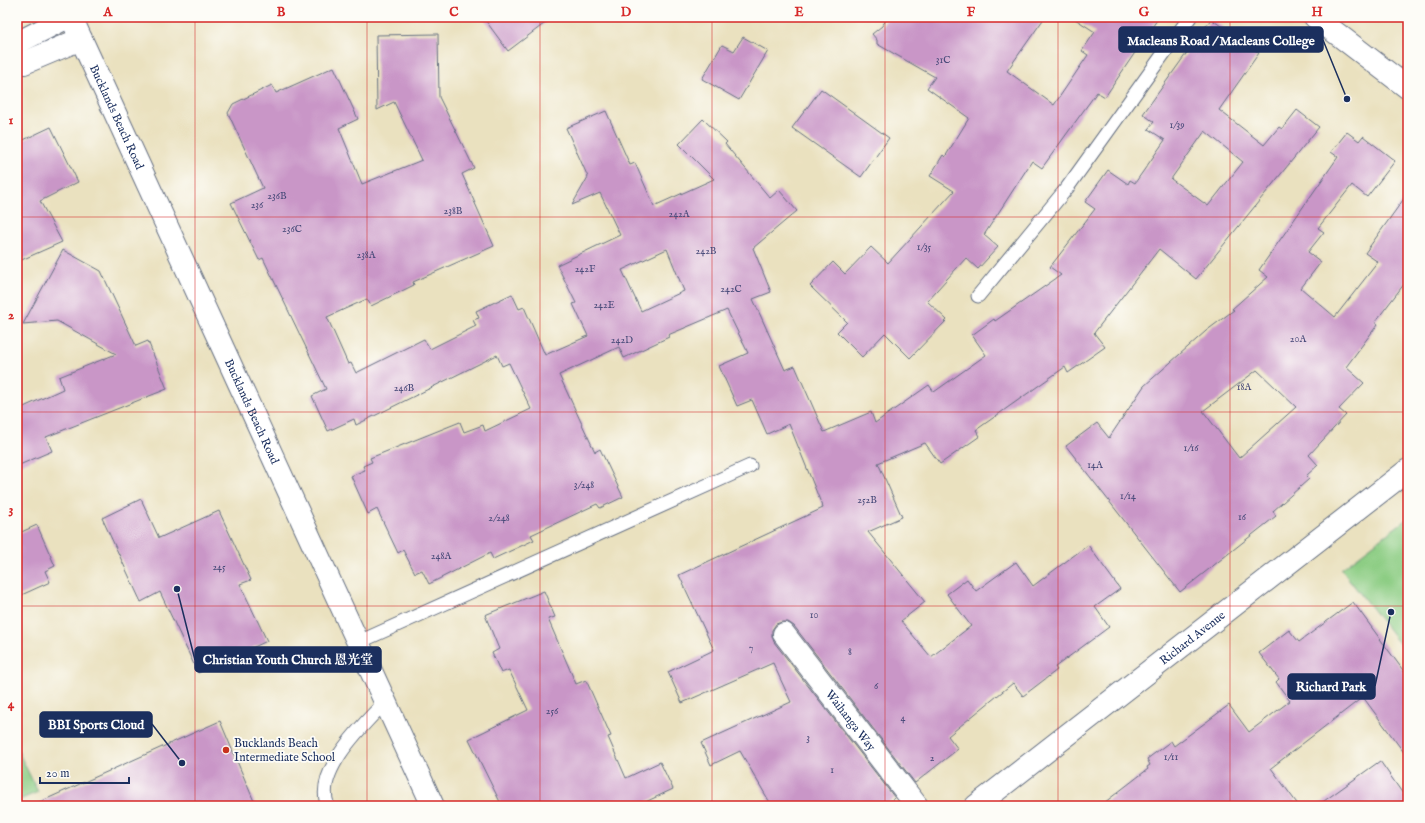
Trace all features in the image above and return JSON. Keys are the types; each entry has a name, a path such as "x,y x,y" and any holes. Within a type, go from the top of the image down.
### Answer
{"main road":[{"path":"17,43 68,17"},
{"name":"Bucklands Beach Road","path":"71,17 433,806"},
{"path":"1315,17 1408,88"},
{"path":"17,63 24,63 81,39"},
{"name":"Richard Avenue","path":"976,806 1408,470"},
{"name":"Waihanga Way","path":"784,634 917,806"}],"lane":[{"path":"978,296 1067,188 1190,17"},
{"path":"359,642 750,466"},
{"path":"328,806 325,798 330,771 346,744 386,701"}],"green space":[{"path":"1408,518 1408,655 1341,569"},
{"path":"17,749 38,792 17,801"}],"building":[{"path":"483,17 553,17 508,51"},
{"path":"888,17 1045,17 1007,71 1054,105 1088,55 1082,51 1095,32 1072,17 1159,17 1105,97 1097,92 1042,168 1032,161 984,235 998,247 978,269 966,258 927,301 947,320 910,358 885,333 862,357 837,332 847,322 810,286 833,262 845,274 871,247 888,263 954,191 930,176 943,155 945,157 969,118 927,88 935,77 877,44 877,40 872,34 882,26"},
{"path":"1211,19 1259,53 1219,110 1264,145 1279,127 1282,129 1297,110 1319,127 1196,279 1159,249 1094,333 1105,347 1068,373 1065,367 976,430 980,436 940,464 925,443 878,463 902,517 868,532 925,602 901,621 931,657 971,626 947,594 967,579 976,591 1016,562 1033,586 1088,545 1120,589 1095,607 1109,627 1055,667 1057,670 1023,696 1013,683 948,736 958,749 915,783 794,626 788,622 776,624 772,630 774,642 895,798 884,806 772,806 740,751 711,765 701,743 791,702 773,663 682,703 668,672 714,650 679,575 823,508 789,424 767,434 752,400 737,406 719,366 748,353 727,310 668,335 669,337 624,358 619,347 559,375 595,452 600,449 623,497 600,508 597,504 531,535 534,540 493,559 490,553 429,584 422,570 415,573 403,550 398,553 377,509 368,514 351,476 365,470 363,466 372,462 370,458 460,422 464,432 483,425 485,431 531,409 509,363 502,366 497,355 356,425 354,419 328,431 312,396 326,389 263,258 259,260 231,203 263,188 228,113 233,104 272,85 276,93 334,67 358,119 339,128 362,184 422,160 394,102 377,110 376,35 438,34 439,97 474,168 462,174 494,246 413,282 414,285 371,306 367,299 327,317 348,364 351,363 356,373 424,339 430,349 476,326 473,320 479,318 476,311 512,294 519,309 524,307 545,355 588,336 573,304 576,303 557,265 620,235 600,193 572,205 588,177 566,128 606,111 630,165 635,163 654,206 714,179 679,144 703,119 727,142 725,144 770,198 779,190 797,211 753,248 771,292 753,299 785,370 795,366 824,432 871,412 875,423 929,385 934,392 986,355 972,335 994,319 995,321 1061,275 1050,267 1095,209 1085,202 1108,170 1128,184 1130,180 1135,183 1165,140 1148,129 1154,122 1143,114","holes":["1205,131 1243,162 1208,206 1171,179","667,249 684,291 641,311 622,270"]},
{"path":"743,37 768,51 739,100 702,79 722,45 734,51"},
{"path":"821,89 889,138 861,177 792,128"},
{"path":"51,127 78,182 40,201 62,242 17,262 17,143"},
{"path":"1347,132 1359,141 1363,136 1395,161 1367,197 1352,185 1318,228 1324,232 1308,252 1321,262 1301,288 1335,317 1378,262 1365,253 1408,193 1408,279 1375,322 1378,324 1346,367 1364,383 1339,409 1346,415 1309,455 1318,465 1306,476 1309,479 1273,511 1276,516 1180,592 1066,446 1097,423 1109,438 1144,386 1206,331 1234,310 1232,309 1268,277 1259,270 1338,157 1331,152","holes":["1257,370 1296,407 1239,458 1203,411"]},
{"path":"63,250 101,271 136,346 148,341 167,389 46,437 52,451 17,466 17,410 63,389 59,377 116,354 57,321 23,324"},
{"path":"141,499 159,538 219,511 251,580 240,584 267,641 198,673 160,592 141,602 102,518"},
{"path":"37,525 55,566 45,571 50,582 17,597 17,534"},
{"path":"544,591 555,617 548,619 576,684 586,680 611,736 608,737 626,778 660,762 673,789 637,806 502,806 469,739 528,710 509,670 501,673 492,653 499,649 485,615"},
{"path":"1353,602 1408,677 1408,758 1363,697 1271,768 1299,806 1100,806 1148,769 1147,767 1150,765 1147,759 1171,741 1174,746 1229,705 1249,732 1290,701 1276,682 1279,679 1259,653 1289,630 1299,642"},
{"path":"220,721 256,806 31,806"},
{"path":"1380,761 1408,801 1408,806 1317,806"}],"place":[{"name":"Macleans Road / Macleans College","path":"1347,99"},
{"name":"Christian Youth Church 恩光堂","path":"177,589"},
{"name":"Richard Park","path":"1391,612"},
{"name":"Bucklands Beach Intermediate School","path":"226,750"},
{"name":"BBI Sports Cloud","path":"182,763"}]}
